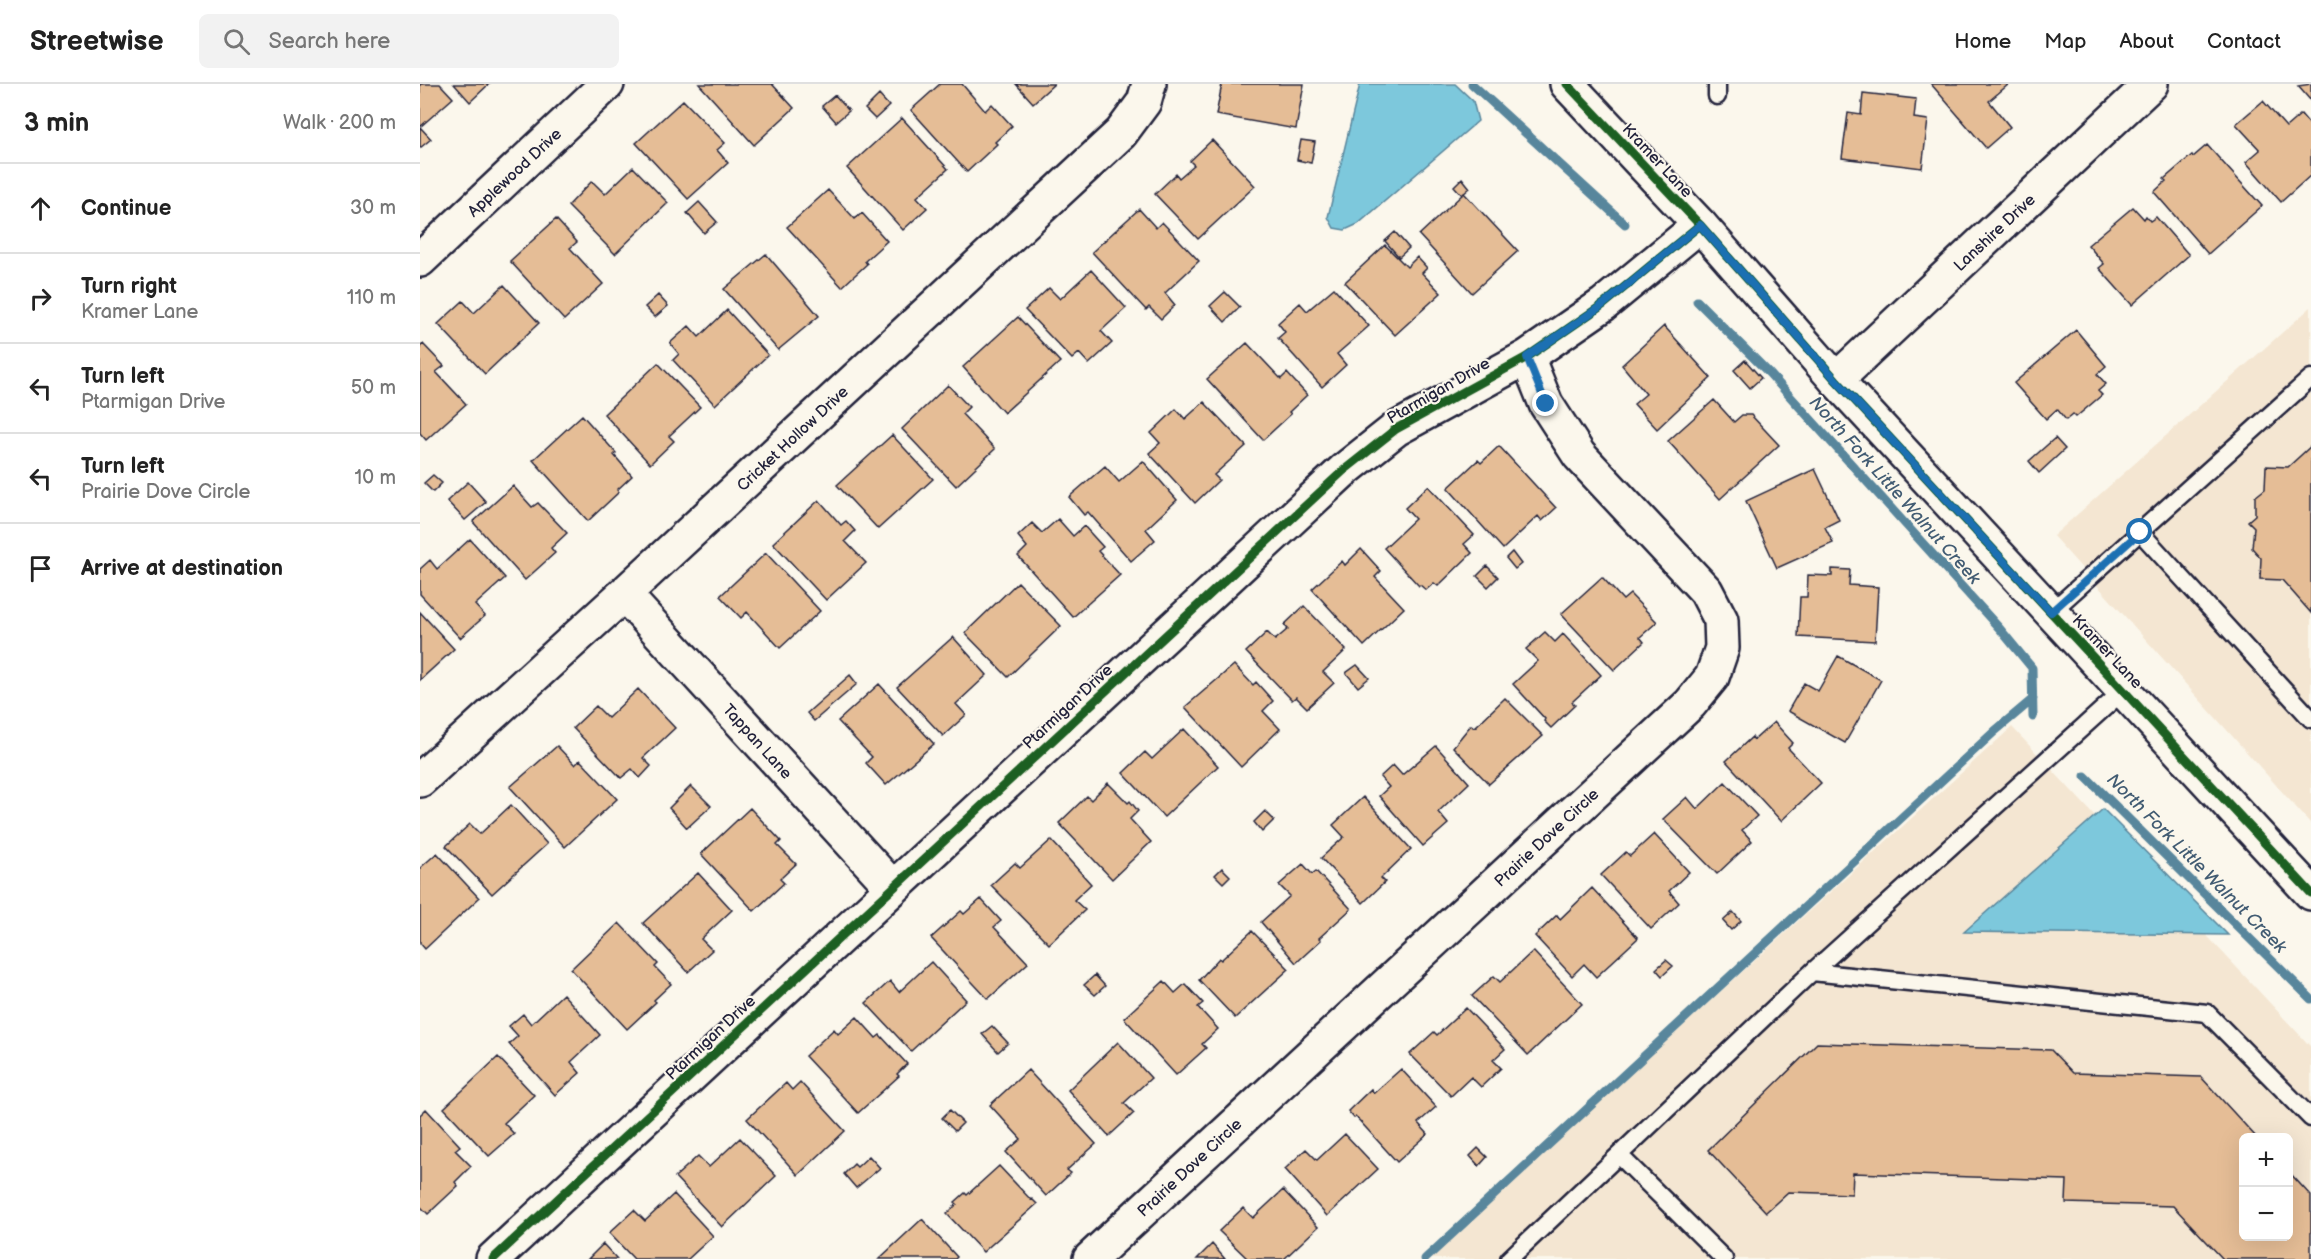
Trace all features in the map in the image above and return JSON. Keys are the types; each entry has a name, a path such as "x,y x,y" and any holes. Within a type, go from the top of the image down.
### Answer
{"street":[{"name":"Applewood Drive","path":"420,260 608,84"},
{"name":"Cricket Hollow Drive","path":"420,780 1121,133 1144,102 1149,84"},
{"name":"Kramer Lane","path":"1567,84 1700,225 1836,380 2309,886"},
{"name":"Lanshire Drive","path":"1836,380 2151,84"},
{"name":"Ptarmigan Drive","path":"493,1259 1343,471 1396,429 1527,357 1604,304 1700,225"},
{"name":"Prairie Dove Circle","path":"1090,1259 1690,704 1712,677 1722,648 1721,620 1706,591 1579,455 1546,404 1527,357"},
{"name":"Tappan Lane","path":"624,594 893,888"}],"lane":[{"path":"2051,612 2311,378"},
{"path":"2140,532 2311,719"},
{"path":"1509,1259 1812,972 2124,690"},
{"path":"1812,972 2207,1013 2311,1118"},
{"path":"1619,1155 1724,1259"}],"shaded area":[{"path":"2311,307 2311,824 2053,536"},
{"path":"2012,727 2311,1047 2311,1259 1426,1259"}],"water":[{"path":"1360,84 1455,84 1473,101 1478,121 1358,224 1345,230 1334,228 1328,217"},
{"path":"2103,809 2228,935 1964,932"}],"building":[{"path":"420,84 440,84 453,98 420,127"},
{"path":"454,84 489,84 470,102"},
{"path":"699,84 772,84 794,108 754,145"},
{"path":"940,84 962,84 985,111 992,104 1012,126 995,142 997,144 967,172 911,110"},
{"path":"1016,84 1054,84 1033,103"},
{"path":"1222,84 1304,84 1296,129 1216,115"},
{"path":"1931,84 2009,84 1989,101 2010,127 1986,148"},
{"path":"2311,84 2311,101 2298,86"},
{"path":"1863,93 1916,99 1914,118 1928,120 1922,168 1842,158 1848,113 1861,115"},
{"path":"835,95 849,111 836,122 822,106"},
{"path":"879,95 889,106 875,119 865,109"},
{"path":"683,100 725,143 717,150 728,163 688,199 636,143"},
{"path":"2263,101 2286,127 2301,114 2311,126 2311,175 2281,202 2246,162 2260,150 2236,124"},
{"path":"902,118 948,169 917,197 927,208 903,230 847,168"},
{"path":"420,127 431,139 420,148"},
{"path":"1212,140 1255,186 1198,239 1155,194 1176,174 1179,178 1194,165 1190,161"},
{"path":"1301,140 1315,142 1311,163 1297,160"},
{"path":"2207,145 2262,206 2208,254 2154,192 2166,181 2164,179"},
{"path":"633,167 668,203 615,254 568,206 592,181 605,194"},
{"path":"1462,178 1470,188 1462,195 1454,186"},
{"path":"828,190 855,219 862,213 887,241 842,287 787,227"},
{"path":"1464,193 1518,251 1472,293 1419,235"},
{"path":"699,202 717,222 704,233 687,213"},
{"path":"2133,207 2144,219 2146,216 2150,221 2156,217 2189,255 2132,305 2099,268 2104,264 2088,245"},
{"path":"1139,209 1156,228 1162,222 1199,261 1165,293 1175,305 1161,319 1149,307 1146,310 1092,252"},
{"path":"556,219 577,242 570,248 603,284 564,320 510,261"},
{"path":"1395,232 1409,248 1399,257 1385,241"},
{"path":"1385,245 1407,267 1417,257 1427,268 1422,273 1441,293 1395,335 1345,282"},
{"path":"766,254 819,316 778,350 724,289"},
{"path":"1091,270 1126,308 1101,331 1112,343 1089,364 1079,353 1072,359 1025,310 1049,288 1060,299"},
{"path":"504,285 539,323 485,374 438,324 463,301 474,313"},
{"path":"1334,288 1369,326 1337,354 1346,365 1322,387 1278,338 1285,332 1278,323 1300,303 1307,311"},
{"path":"1225,292 1240,307 1225,322 1210,306"},
{"path":"658,295 668,306 655,317 645,307"},
{"path":"727,310 768,355 715,405 673,360 679,354 670,343 689,326 699,337"},
{"path":"1018,317 1060,362 1004,413 963,367"},
{"path":"1664,326 1711,378 1657,429 1634,404 1646,394 1622,365"},
{"path":"2076,330 2106,366 2097,374 2106,384 2098,391 2102,395 2076,417 2073,414 2066,420 2057,409 2046,419 2014,383"},
{"path":"1247,343 1281,379 1287,373 1307,395 1289,412 1291,414 1263,440 1207,379"},
{"path":"423,344 444,366 436,372 466,404 426,440 420,433 420,347"},
{"path":"1745,360 1761,378 1750,388 1734,370"},
{"path":"658,363 700,407 669,436 674,441 650,464 604,414"},
{"path":"948,385 969,407 962,414 995,449 956,486 902,429"},
{"path":"1714,400 1734,422 1742,415 1751,415 1779,445 1720,499 1668,441"},
{"path":"1204,402 1246,446 1214,475 1219,480 1195,503 1149,453 1160,443 1151,433 1176,409 1185,419"},
{"path":"582,415 616,453 614,455 632,476 617,490 619,492 588,521 533,460"},
{"path":"892,435 933,479 878,529 837,485"},
{"path":"2055,438 2065,449 2039,473 2029,461"},
{"path":"1499,446 1556,508 1542,521 1538,516 1503,549 1448,488 1478,460 1481,463"},
{"path":"2311,446 2311,613 2282,580 2260,579 2261,558 2252,548 2254,527 2248,521 2255,515 2255,497 2265,489 2266,466 2288,467"},
{"path":"1143,461 1177,500 1146,529 1155,540 1131,561 1088,512 1084,515 1069,497 1105,466 1119,482"},
{"path":"1815,469 1839,520 1825,527 1833,543 1777,568 1746,501"},
{"path":"433,475 442,483 433,492 424,483"},
{"path":"468,482 486,502 465,520 447,501"},
{"path":"513,486 532,507 538,503 567,533 551,548 555,553 525,580 473,522"},
{"path":"1428,486 1474,535 1464,544 1472,553 1438,586 1434,583 1426,590 1419,586 1384,548 1415,519 1405,508"},
{"path":"819,500 841,525 846,521 855,531 845,541 866,563 826,600 773,543"},
{"path":"1058,519 1073,536 1084,526 1103,547 1098,551 1120,575 1073,617 1018,556 1027,547 1018,536 1032,523 1042,533"},
{"path":"470,539 505,578 475,605 485,616 460,638 420,594 420,569 430,560 437,569"},
{"path":"1361,549 1381,571 1375,577 1404,608 1364,646 1312,589 1342,561 1345,565"},
{"path":"1512,552 1521,564 1515,569 1506,558"},
{"path":"766,553 820,611 780,648 747,612 741,618 720,596"},
{"path":"1487,566 1498,577 1488,587 1477,576"},
{"path":"1832,569 1850,570 1849,585 1878,587 1875,641 1798,637 1800,597 1807,597 1808,575 1832,576"},
{"path":"1602,577 1623,600 1630,594 1657,622 1640,637 1644,642 1614,670 1561,614"},
{"path":"1018,582 1061,626 1008,677 965,633"},
{"path":"1304,606 1346,650 1323,672 1334,683 1307,708 1296,697 1292,700 1246,652 1267,632 1275,640 1288,629 1284,625"},
{"path":"420,612 454,649 420,680"},
{"path":"1545,632 1555,642 1563,634 1601,675 1572,702 1575,705 1551,728 1513,684 1538,661 1526,649"},
{"path":"953,637 987,675 956,704 966,715 943,736 897,687"},
{"path":"1838,656 1881,680 1845,743 1788,711 1804,683 1818,691"},
{"path":"1234,665 1253,685 1256,682 1273,701 1263,711 1280,729 1241,767 1185,707"},
{"path":"1357,665 1369,678 1358,687 1346,673"},
{"path":"850,675 857,684 814,721 807,713"},
{"path":"879,684 934,744 886,785 866,763 872,757 838,721"},
{"path":"638,689 675,728 643,758 651,766 640,778 632,769 621,778 573,728 596,706 608,718"},
{"path":"1505,698 1543,736 1489,784 1453,747 1471,725 1475,727"},
{"path":"1774,722 1793,743 1788,748 1821,783 1781,821 1726,761 1752,737 1754,740"},
{"path":"1184,729 1218,766 1164,817 1123,773 1145,752 1152,759"},
{"path":"557,746 575,765 580,760 617,799 565,847 510,787"},
{"path":"1436,746 1469,783 1438,812 1448,824 1423,846 1379,796 1389,787 1380,777 1393,765 1402,775"},
{"path":"1725,782 1757,816 1742,830 1752,841 1717,874 1663,819 1687,797 1697,809"},
{"path":"1108,783 1128,803 1130,801 1138,811 1130,819 1151,842 1112,879 1059,823 1087,796 1091,800"},
{"path":"691,786 711,806 687,828 669,808"},
{"path":"1363,797 1411,849 1381,878 1385,882 1363,903 1321,858 1344,837 1333,825"},
{"path":"511,805 547,844 492,894 446,846 470,824 480,834"},
{"path":"750,808 781,841 777,845 796,864 780,879 784,883 754,911 701,854"},
{"path":"1265,811 1274,820 1262,832 1254,822"},
{"path":"1654,834 1689,872 1669,891 1679,903 1651,929 1601,875 1626,852 1630,856"},
{"path":"1051,840 1091,884 1074,900 1085,910 1049,944 991,885 1015,863 1020,868"},
{"path":"437,853 479,898 425,949 420,943 420,868"},
{"path":"1303,864 1312,874 1316,871 1351,909 1296,963 1261,922 1290,896 1279,885"},
{"path":"1222,868 1230,876 1223,883 1215,875"},
{"path":"698,873 732,910 701,939 712,950 688,972 643,923"},
{"path":"1592,888 1638,938 1596,977 1584,964 1572,976 1535,936 1557,915 1560,919"},
{"path":"981,899 1001,921 994,927 1028,963 988,999 931,938 961,911 964,914"},
{"path":"1733,912 1741,921 1731,930 1723,921"},
{"path":"619,923 658,964 655,967 671,984 654,1000 656,1002 627,1029 571,969"},
{"path":"1252,931 1289,969 1235,1018 1199,980 1219,958 1221,960"},
{"path":"1533,951 1582,1004 1528,1055 1472,996 1494,976 1500,982"},
{"path":"1666,960 1673,966 1662,976 1656,969"},
{"path":"931,962 966,1000 911,1051 866,1003 890,981 899,992"},
{"path":"1095,975 1105,986 1095,995 1084,985"},
{"path":"1164,981 1175,993 1185,984 1203,1003 1198,1007 1218,1029 1202,1044 1206,1048 1176,1075 1124,1018"},
{"path":"563,994 600,1035 571,1062 580,1073 555,1095 509,1044 518,1036 509,1026 523,1014 531,1024"},
{"path":"1466,1008 1505,1049 1493,1060 1501,1068 1481,1087 1471,1077 1451,1096 1410,1054 1434,1032 1437,1035"},
{"path":"857,1017 876,1038 880,1035 907,1064 897,1074 899,1076 858,1113 805,1056 834,1029 838,1034"},
{"path":"992,1026 1008,1043 998,1052 982,1034"},
{"path":"1118,1042 1151,1078 1124,1103 1134,1113 1109,1136 1068,1090"},
{"path":"1817,1043 2051,1050 2073,1073 2201,1077 2252,1133 2239,1133 2239,1241 2293,1241 2293,1176 2311,1196 2311,1259 2223,1259 2173,1206 2066,1203 2067,1180 1853,1173 1852,1194 1788,1192 1766,1212 1708,1150"},
{"path":"498,1057 534,1095 504,1123 514,1134 489,1156 444,1108"},
{"path":"1401,1069 1436,1107 1418,1123 1428,1134 1397,1162 1348,1111 1371,1089 1374,1093"},
{"path":"1028,1070 1096,1144 1067,1170 1071,1173 1046,1196 1006,1152 1021,1139 990,1105"},
{"path":"800,1082 845,1131 798,1175 747,1119 786,1083 792,1090"},
{"path":"426,1109 460,1146 455,1150 471,1166 455,1182 458,1186 428,1214 420,1206 420,1115"},
{"path":"950,1110 963,1123 955,1131 942,1118"},
{"path":"1345,1134 1378,1169 1327,1216 1285,1169 1306,1149 1317,1160"},
{"path":"740,1138 776,1176 722,1227 675,1177 698,1156 709,1167"},
{"path":"1478,1148 1487,1157 1479,1166 1470,1156"},
{"path":"869,1156 880,1168 856,1188 844,1174 854,1164 857,1167"},
{"path":"999,1166 1037,1204 983,1252 947,1214 957,1204 955,1202 965,1193 967,1195"},
{"path":"1283,1190 1318,1227 1284,1259 1248,1259 1219,1231 1243,1208 1253,1218"},
{"path":"674,1194 713,1236 688,1259 634,1259 609,1233 634,1210 645,1221"},
{"path":"922,1219 957,1257 955,1259 879,1259"},
{"path":"603,1244 617,1259 588,1259"},
{"path":"1212,1244 1225,1259 1197,1259"}],"waterway":[{"name":"North Fork Little Walnut Creek","path":"1472,84 1625,224"},
{"name":"North Fork Little Walnut Creek","path":"1697,301 1769,373 2000,629 2032,668 2033,717"},
{"path":"1425,1259 1995,731 2033,699"},
{"name":"North Fork Little Walnut Creek","path":"2085,776 2311,999"}],"cycle path":[{"path":"1567,84 1700,225 1836,380 2311,893"},
{"path":"493,1259 1343,471 1396,429 1527,357 1604,304 1700,225"}],"route":[{"path":"1546,404 1527,357 1604,304 1700,225 1836,380 2051,612 2140,532"}]}
